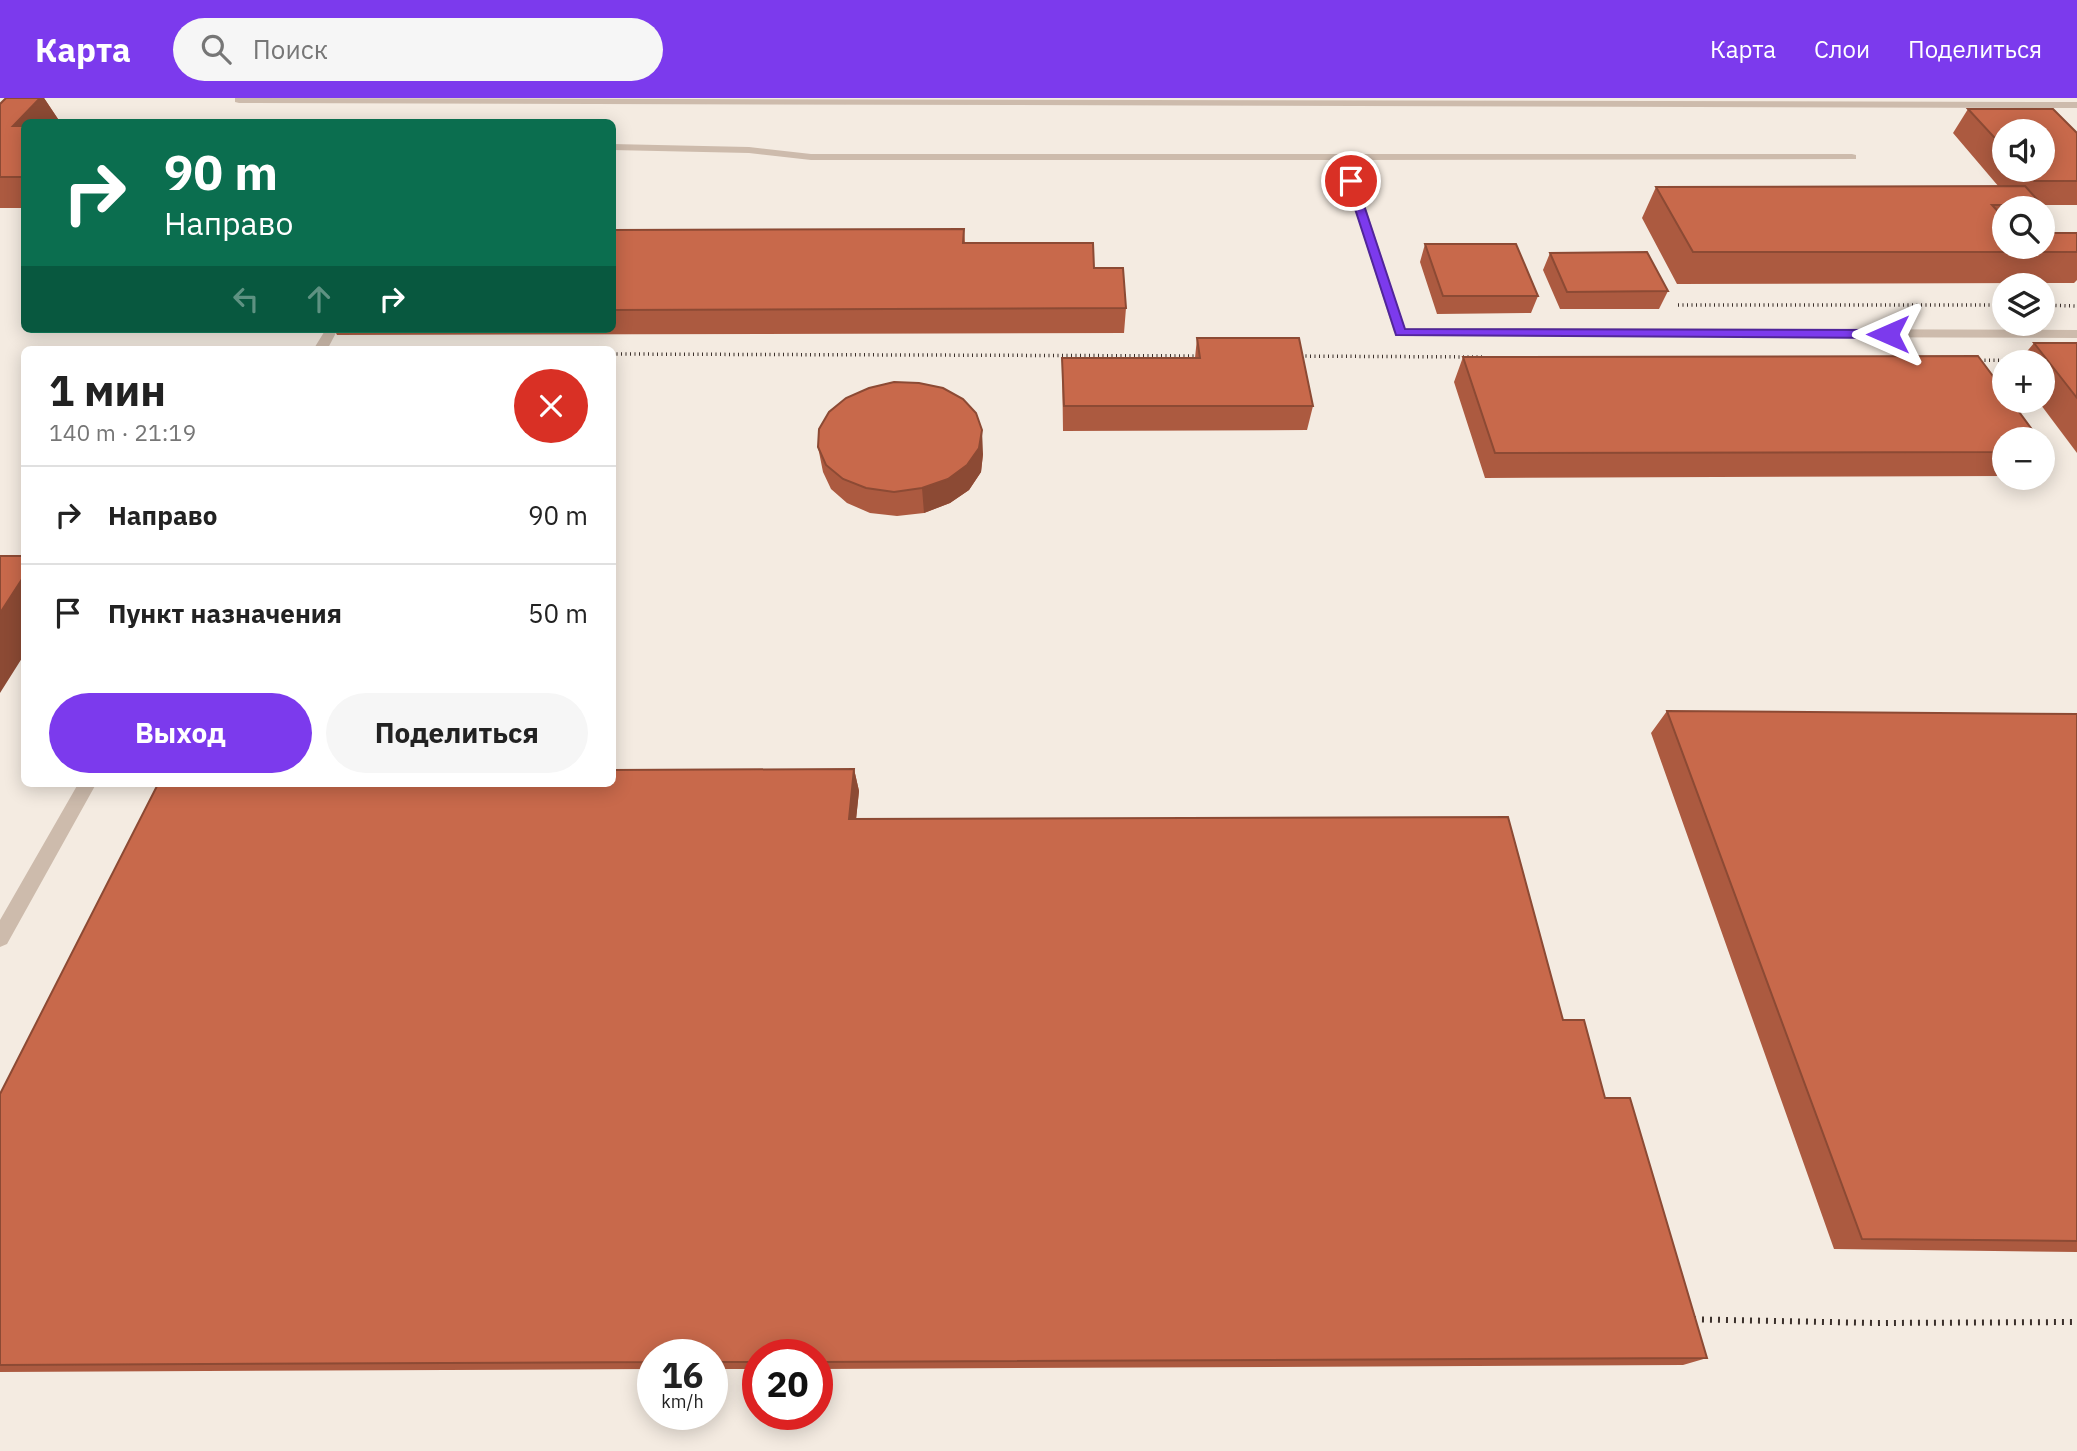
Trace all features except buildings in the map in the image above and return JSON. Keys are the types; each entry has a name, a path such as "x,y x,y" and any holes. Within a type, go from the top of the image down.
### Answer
{"lane":[{"path":"240,98 239,100 578,102 1901,101 2077,105"},
{"path":"616,147 749,150 811,157 1852,157"},
{"path":"1343,156 1400,332 2077,334"},
{"path":"0,938 85,787"}],"railway":[{"path":"1678,305 1992,305"},
{"path":"2055,305 2077,306"},
{"path":"616,354 1213,356"},
{"path":"1283,356 1482,357"},
{"path":"1962,360 2077,361"},
{"path":"1678,1319 1877,1323 2077,1322"}],"route":[{"path":"1351,181 1400,332 1888,334"}]}
